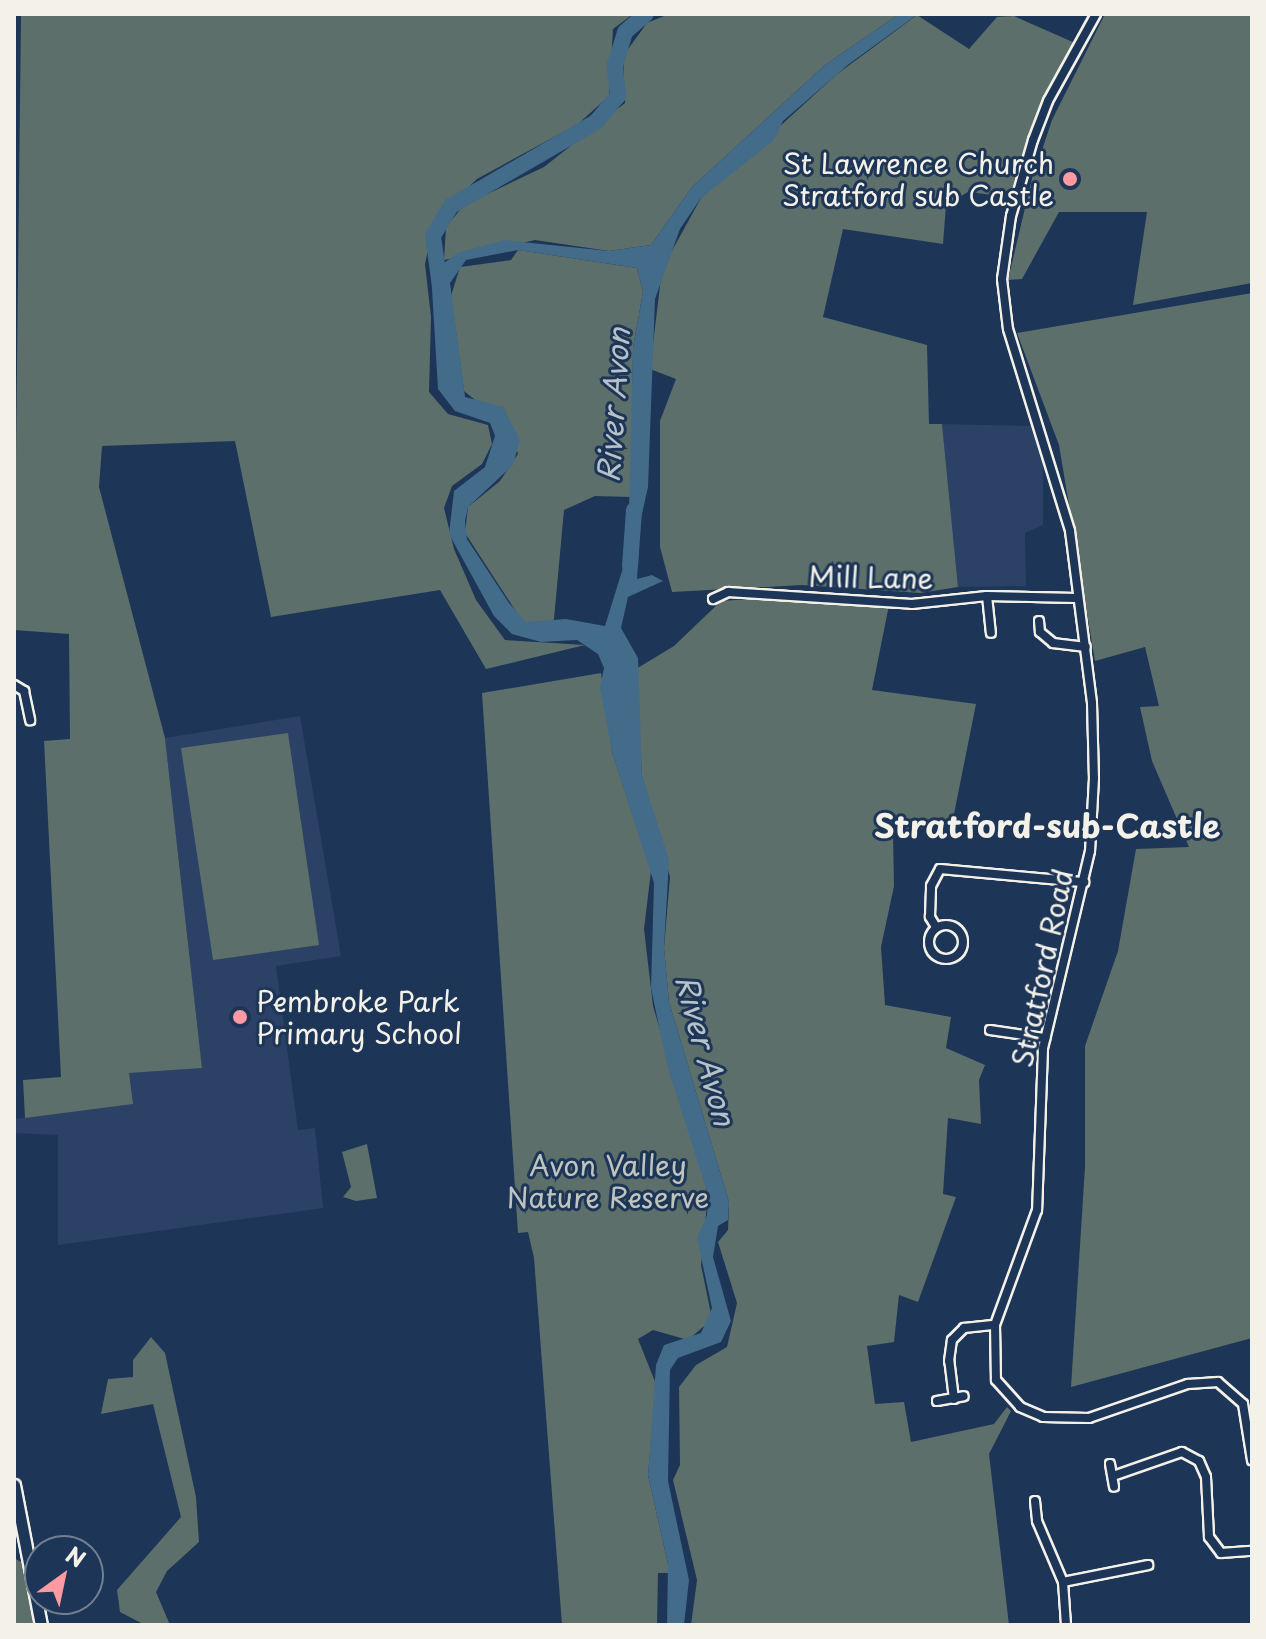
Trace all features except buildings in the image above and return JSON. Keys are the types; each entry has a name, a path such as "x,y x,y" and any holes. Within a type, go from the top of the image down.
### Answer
{"main road":[{"path":"14,1485 19,1544 41,1625"}],"street":[{"name":"Stratford Road","path":"1096,14 1033,140 1011,216 1002,279 1008,329 1070,531 1076,598 1086,647 1094,778 1084,882 1045,1038 1037,1210 995,1325 996,1380 1020,1407 1043,1417 1089,1418 1188,1384 1218,1382 1243,1404 1252,1460"},
{"name":"Mill Lane","path":"713,599 728,592 912,604 987,596 1076,598"},
{"path":"987,596 991,633"},
{"path":"1039,621 1040,632 1053,643 1086,647"},
{"path":"14,685 24,691 30,720"},
{"path":"936,927 930,917 931,886 940,869 1084,882"},
{"path":"948,925 960,932 963,945 953,958 940,958 930,948 929,936 936,927 948,925"},
{"path":"990,1030 1045,1038"},
{"path":"954,1399 949,1361 952,1340 964,1328 995,1325"},
{"path":"937,1401 964,1396"},
{"path":"1113,1476 1182,1452 1199,1461 1206,1477 1209,1537 1221,1553 1252,1551"},
{"path":"1110,1464 1114,1487"},
{"path":"1035,1501 1037,1521 1063,1582 1066,1625"},
{"path":"1063,1582 1148,1565"}],"shaded area":[{"path":"899,14 918,14 849,64 783,121 774,140 701,198 680,229 655,299 648,487 638,532 633,532 629,510 633,348 643,292 637,268 518,250 466,260 450,283 465,397 503,407 520,440 513,465 468,507 465,521 467,539 509,603 526,622 566,619 605,626 630,545 639,546 637,579 652,575 663,581 628,597 621,628 638,658 642,776 669,860 664,948 669,1002 729,1202 728,1220 718,1226 713,1257 731,1321 721,1342 678,1358 670,1370 668,1481 689,1580 684,1625 667,1625 668,1564 648,1475 656,1365 664,1345 701,1333 712,1308 697,1238 707,1215 708,1194 667,1065 651,988 654,883 612,752 600,688 604,668 598,654 577,640 541,642 512,634 494,616 449,534 454,491 485,467 495,436 490,423 455,411 438,389 431,272 458,253 504,240 609,251 651,245 692,187 825,65"},
{"path":"942,424 1033,426 1043,454 1043,525 1025,533 1026,586 958,587"},
{"name":"Pembroke Park Primary School","path":"300,716 341,956 276,966 298,1130 315,1128 323,1208 58,1245 58,1135 14,1133 14,1119 132,1104 128,1073 202,1068 165,738"}],"green space":[{"path":"21,14 633,14 613,29 609,96 578,124 477,179 434,221 425,264 431,317 429,392 448,414 488,425 492,444 482,464 452,486 444,508 454,549 476,600 505,640 585,645 486,669 440,590 271,617 235,441 102,446 99,487 165,738 202,1068 129,1073 133,1104 25,1118 23,1080 61,1077 44,741 70,739 69,634 14,630"},
{"path":"669,14 899,14 825,65 692,187 651,245 609,251 535,240 444,260 446,227 464,205 544,167 625,103 623,56 647,23"},
{"path":"1105,14 1252,14 1252,283 1133,305 1147,212 1059,212 1022,279 1008,280 1033,174 1045,162 1040,156 1052,120"},
{"path":"917,15 969,49 997,17 1014,16 1075,43 1034,125 1009,197 968,192 946,205 943,244 843,229 823,317 927,345 929,424 942,424 958,587 920,593 802,585 672,592 660,547 660,421 676,379 650,369 662,269 701,198 836,75"},
{"path":"518,250 637,268 643,292 633,348 631,497 595,496 564,510 554,619 548,624 525,622 519,616 465,533 468,507 500,481 518,454 503,407 479,403 464,391 451,296 460,267 511,260"},
{"path":"1252,293 1252,1338 1071,1387 1085,1167 1085,1046 1118,951 1136,849 1189,847 1152,761 1140,707 1159,706 1145,647 1095,661 1059,445 1017,333"},
{"path":"750,599 889,605 872,690 976,704 952,824 893,833 894,886 881,947 885,1005 951,1017 946,1048 985,1065 979,1080 981,1124 948,1118 943,1194 956,1197 918,1302 899,1295 894,1342 867,1346 875,1404 904,1402 911,1442 994,1424 1007,1407 1011,1411 989,1454 1009,1625 691,1625 697,1580 673,1480 680,1465 679,1387 696,1365 727,1347 737,1303 718,1242 728,1230 729,1202 669,1002 664,948 670,877 642,776 636,669 674,646 721,601"},
{"name":"Avon Valley Nature Reserve","path":"601,673 612,752 651,871 644,929 653,1006 708,1194 701,1265 712,1319 688,1340 653,1330 638,1339 656,1384 648,1475 668,1564 668,1573 658,1573 657,1625 562,1625 534,1258 528,1232 518,1233 482,693"},
{"path":"288,733 319,945 213,960 181,748"},
{"path":"367,1144 377,1198 356,1201 343,1197 351,1187 342,1152"},
{"path":"151,1337 165,1353 196,1497 199,1542 167,1571 156,1592 170,1625 145,1625 120,1612 117,1590 181,1517 153,1404 101,1414 108,1379 133,1377 133,1360"},
{"path":"14,1558 21,1562 24,1577 24,1615 32,1615 34,1625 14,1625"}],"waterway":[{"name":"River Avon","path":"440,286 433,236 451,206 596,122 618,96 615,65 625,32 646,14"},
{"name":"River Avon","path":"630,566 634,510"}],"place":[{"name":"St Lawrence Church Stratford sub Castle","path":"1070,179"},
{"name":"Pembroke Park Primary School","path":"240,1017"}],"district":[{"name":"Stratford-sub-Castle","path":"1047,825"}]}
